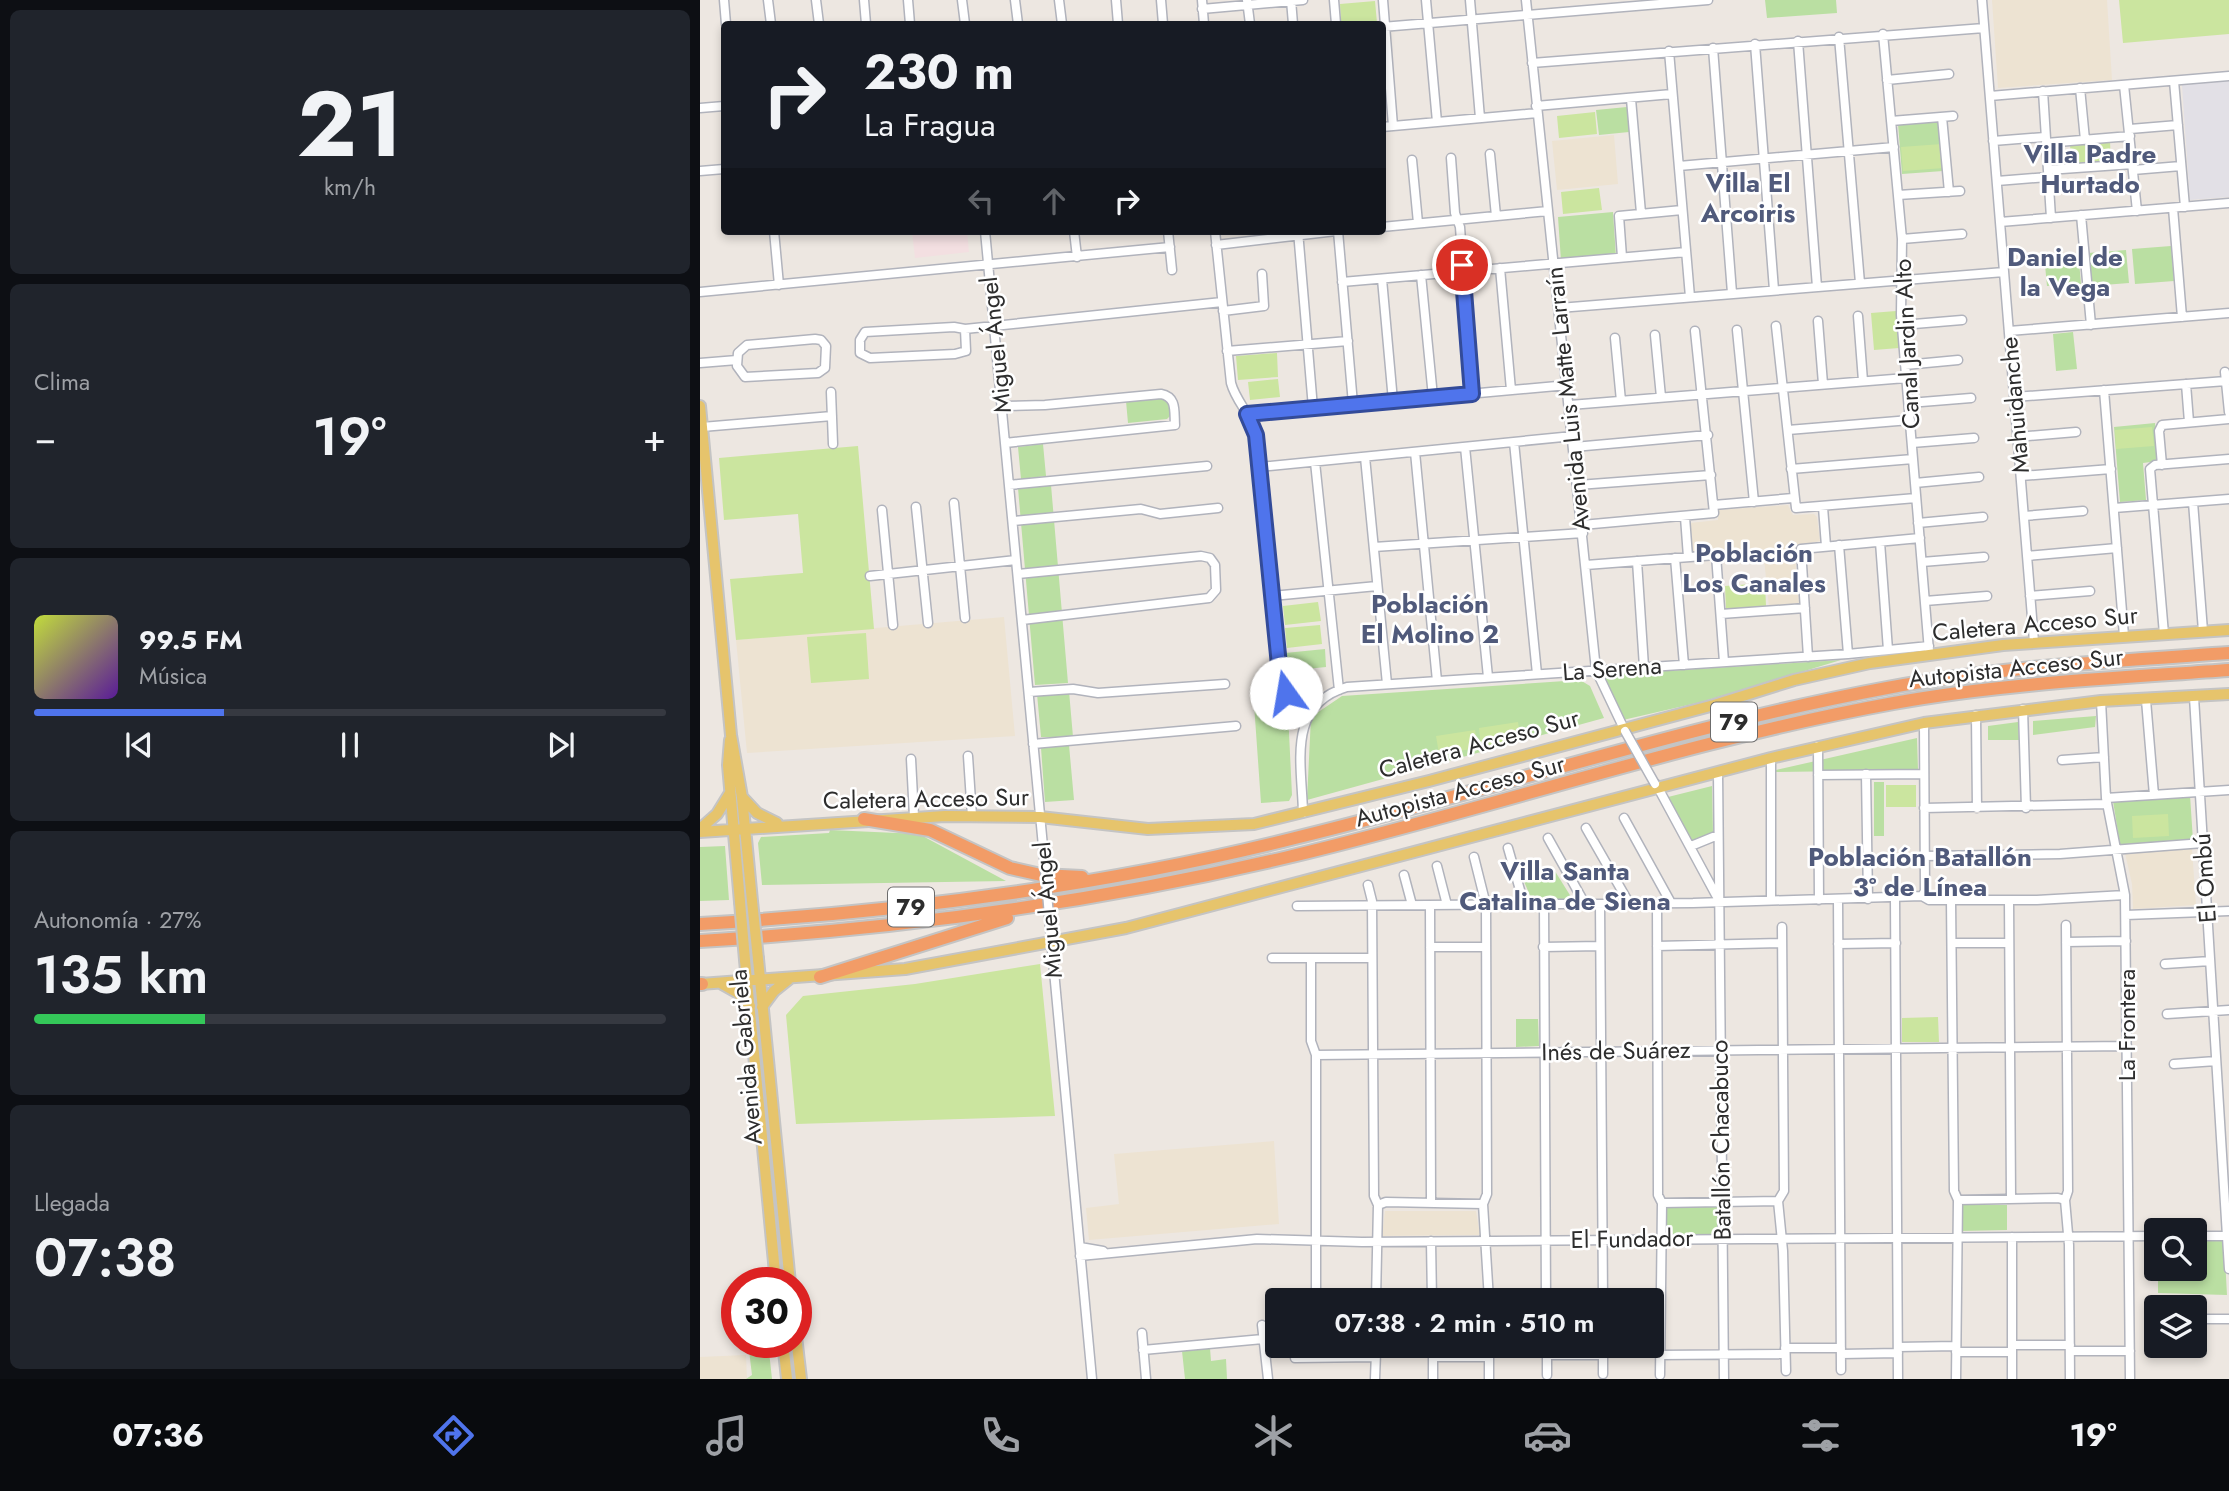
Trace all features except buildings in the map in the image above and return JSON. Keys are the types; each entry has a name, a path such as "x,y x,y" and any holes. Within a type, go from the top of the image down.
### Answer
{"highway":[{"name":"Autopista Acceso Sur","path":"700,924 929,905 1121,875 1294,839 1728,723 1849,695 1993,671 2229,653"},
{"name":"Autopista Acceso Sur","path":"700,941 904,925 1064,902 1299,855 1777,728 1861,709 2013,686 2229,670"},
{"path":"864,819 930,830 1000,865 1021,871 1065,876 1121,875"},
{"path":"820,977 857,968 960,932 1064,902"}],"main road":[{"path":"700,407 731,735 742,797 739,828"},
{"name":"Caletera Acceso Sur","path":"700,830 914,816 1040,817 1171,829 1238,826 1303,813 1624,729 1813,675 1929,650 2229,630"},
{"path":"701,984 905,969 1170,918 1657,786 1924,723 2101,701 2229,694"},
{"path":"731,735 728,758 730,793 739,828"},
{"path":"700,830 717,814 730,793"},
{"path":"742,797 757,813 783,825"},
{"name":"Avenida Gabriela","path":"739,828 752,901 788,1267"},
{"name":"Avenida Gabriela","path":"739,828 740,901 774,1267"},
{"path":"762,1007 774,991 789,979"},
{"path":"720,984 735,990 750,1006"},
{"path":"785,1358 787,1379"},
{"path":"799,1358 801,1379"}],"street":[{"path":"724,0 726,21"},
{"path":"768,0 771,21"},
{"path":"816,0 819,21"},
{"path":"864,0 866,21"},
{"path":"908,0 910,21"},
{"path":"962,0 965,21"},
{"path":"1015,0 1018,21"},
{"path":"1059,0 1062,21"},
{"path":"1116,0 1118,21"},
{"path":"1161,0 1163,21"},
{"path":"1202,4 1303,0"},
{"path":"1334,0 1336,21"},
{"path":"1383,0 1384,21"},
{"path":"1426,0 1437,122"},
{"path":"1469,0 1480,118"},
{"name":"Avenida Luis Matte Larraín","path":"1526,0 1596,670 1624,729 1657,786"},
{"path":"1386,27 1527,14 1577,4 1707,0"},
{"name":"Mahuidanche","path":"1982,0 2034,642"},
{"path":"1291,1 1293,21"},
{"path":"1248,2 1250,21"},
{"path":"1532,63 1839,37 1984,28"},
{"name":"Canal Jardin Alto","path":"1883,34 1902,239 1902,325 1929,650"},
{"path":"1839,37 1860,283"},
{"path":"1798,41 1817,286"},
{"path":"1755,44 1774,290"},
{"path":"1386,47 1394,125"},
{"path":"1713,48 1732,293"},
{"path":"1669,51 1690,297"},
{"path":"1887,80 1949,74"},
{"path":"1990,96 2229,76"},
{"path":"2174,81 2185,207"},
{"path":"2123,85 2137,211"},
{"path":"2081,88 2085,140"},
{"path":"2043,91 2051,218"},
{"path":"1386,126 1480,118 1672,94"},
{"path":"1631,99 1641,213"},
{"path":"700,108 721,106"},
{"path":"1891,121 1953,116"},
{"path":"1942,117 1948,191"},
{"path":"1993,141 2085,140 2178,125"},
{"path":"1679,166 1894,147"},
{"path":"1490,154 1496,216"},
{"path":"1451,158 1472,394"},
{"path":"1412,160 1418,223"},
{"path":"1997,181 2133,167 2181,166"},
{"path":"700,171 721,169"},
{"path":"1898,195 1960,191"},
{"path":"2000,222 2229,203"},
{"path":"2173,208 2182,317"},
{"path":"1622,257 1619,216 1682,210"},
{"path":"1386,227 1548,211"},
{"path":"2081,215 2091,325"},
{"path":"1902,239 1962,234"},
{"path":"774,235 779,285"},
{"name":"Miguel Ángel","path":"985,235 1092,1379"},
{"path":"1074,235 1077,257"},
{"path":"1168,235 1172,270"},
{"path":"1215,235 1233,390 1255,430 1282,684 1306,716 1302,732 1303,813"},
{"path":"1216,245 1284,235"},
{"path":"1298,235 1313,408"},
{"path":"1337,235 1353,404"},
{"path":"700,292 1170,247"},
{"path":"1342,282 1686,252"},
{"path":"1500,268 1511,390"},
{"path":"1559,307 2004,272"},
{"path":"965,329 966,351 955,354 870,358 860,353 860,340 865,332 954,327 965,329 1223,307 1263,307 1262,274"},
{"path":"1421,275 1433,397"},
{"path":"1382,279 1393,401"},
{"path":"2009,331 2229,313"},
{"path":"1858,316 1863,381"},
{"path":"1902,325 1962,320"},
{"path":"1818,321 1823,384"},
{"path":"1776,326 1794,503"},
{"path":"1737,330 1754,502"},
{"path":"1695,331 1714,510"},
{"path":"1655,334 1661,397"},
{"path":"1615,338 1621,401"},
{"path":"815,339 821,340 825,346 825,368 818,373 745,377 737,360 742,349 754,344 815,339"},
{"path":"1227,351 1348,341"},
{"path":"700,363 737,360"},
{"path":"1905,365 1958,360"},
{"path":"2014,397 2186,384 2226,377 2229,412"},
{"path":"1570,405 1906,378"},
{"path":"2186,384 2189,422"},
{"path":"1247,414 1568,385"},
{"path":"2104,390 2124,636"},
{"path":"831,392 833,444"},
{"path":"1002,406 1161,394 1168,396 1174,404 1175,425 1005,443"},
{"path":"1909,403 1972,398"},
{"path":"702,427 832,416"},
{"path":"2162,465 2160,426 2229,419"},
{"path":"1787,430 1910,420"},
{"path":"2017,437 2076,432"},
{"path":"1574,447 1708,435"},
{"path":"1260,467 1573,436"},
{"path":"1912,443 1974,438"},
{"path":"1514,442 1537,674"},
{"path":"1465,447 1488,677"},
{"path":"1415,452 1437,681"},
{"path":"1365,457 1387,684"},
{"path":"1791,469 1913,459"},
{"path":"2164,634 2152,466 2229,459"},
{"path":"1315,462 1339,690"},
{"path":"1010,485 1207,466"},
{"path":"2021,476 2111,469"},
{"path":"1578,485 1711,475"},
{"path":"1915,483 1979,477"},
{"path":"1374,547 1524,537 1685,517 1754,502 1824,507 1916,498"},
{"path":"2114,508 2229,499"},
{"path":"2193,502 2203,631"},
{"path":"954,503 965,618"},
{"path":"916,507 928,623"},
{"path":"1824,507 1826,546"},
{"path":"1013,521 1141,509 1160,514 1218,508"},
{"path":"882,510 893,625"},
{"path":"2024,516 2083,511"},
{"path":"1685,517 1688,557"},
{"path":"1919,523 1983,517"},
{"path":"1808,657 1801,549 1920,538"},
{"path":"1880,542 1888,650"},
{"path":"1839,545 1848,654"},
{"path":"2027,556 2117,548"},
{"path":"1586,565 1716,555 1724,662"},
{"path":"1018,574 1204,556 1213,562 1216,576 1216,590 1209,598 1022,620"},
{"path":"1922,562 1984,557"},
{"path":"1675,558 1684,665"},
{"path":"870,576 1017,560"},
{"path":"1637,561 1644,667"},
{"path":"1272,596 1377,586"},
{"path":"2030,596 2090,591"},
{"path":"1925,601 1987,596"},
{"path":"1721,614 1805,608"},
{"name":"La Serena","path":"1306,716 1321,699 1339,690 1387,684 1888,650 1929,650"},
{"path":"1029,692 1073,690 1098,694 1224,684"},
{"name":"El Ombú","path":"2194,696 2229,1269"},
{"path":"2146,700 2154,795"},
{"name":"La Frontera","path":"2101,701 2106,801 2117,848 2126,915 2130,1379"},
{"path":"2023,709 2025,808"},
{"path":"1976,715 1977,808"},
{"path":"1922,896 1924,723"},
{"path":"1034,744 1236,726"},
{"path":"1818,746 1819,900"},
{"path":"968,756 972,816"},
{"path":"2062,760 2104,757"},
{"path":"1770,758 1771,901"},
{"path":"911,759 914,816"},
{"name":"Batallón Chacabuco","path":"1718,772 1724,1379"},
{"path":"1866,774 1868,899"},
{"path":"1818,775 1924,774"},
{"name":"Batallón Chacabuco","path":"1657,786 1718,901"},
{"path":"1924,808 2025,808 2229,790"},
{"path":"1624,818 1671,903"},
{"path":"1586,828 1629,903"},
{"path":"1691,846 1718,835"},
{"path":"1548,838 1585,904"},
{"path":"1924,856 2037,855 2203,843"},
{"path":"1508,848 1524,904"},
{"path":"1474,857 1486,905 1487,1194 1483,1204 1488,1288"},
{"path":"1437,866 1447,905"},
{"path":"1404,875 1412,905"},
{"path":"1368,885 1372,905 1374,1196 1378,1205 1376,1288"},
{"path":"1297,906 1671,903 1922,896 1929,900 2009,900 2125,895"},
{"path":"1895,898 1898,1379"},
{"path":"1838,899 1842,1370"},
{"path":"1951,900 1954,1191 1958,1200 1956,1379"},
{"path":"2009,900 2011,1198"},
{"path":"1657,903 1658,1195 1662,1203 1660,1288"},
{"path":"1544,904 1546,1288"},
{"path":"1600,904 1603,1288"},
{"path":"1430,905 1431,1202"},
{"path":"2126,915 2229,911"},
{"path":"2066,925 2068,1195 2065,1200 2070,1379"},
{"path":"1782,927 1784,1191 1778,1201 1786,1371"},
{"path":"2066,942 2126,940"},
{"path":"1657,946 1782,943"},
{"path":"1838,944 1896,943"},
{"path":"1952,943 2009,943"},
{"path":"1543,947 1600,946"},
{"path":"1430,947 1486,947"},
{"path":"1272,958 1372,958"},
{"path":"1311,958 1311,1041 1317,1055 1316,1288"},
{"path":"2165,964 2210,961"},
{"path":"2167,1014 2229,1010"},
{"name":"Inés de Suárez","path":"1317,1055 2127,1046"},
{"path":"2174,1064 2216,1061"},
{"path":"2218,1091 2229,1090"},
{"path":"1958,1200 2065,1200"},
{"name":"El Fundador","path":"1662,1203 1778,1201"},
{"path":"1378,1205 1431,1202 1483,1204"},
{"name":"El Fundador","path":"1080,1252 1236,1240 1315,1239 1376,1242 2144,1236"},
{"path":"2207,1236 2228,1236"},
{"path":"2012,1237 2012,1379"},
{"path":"1431,1241 1432,1288"},
{"path":"2207,1319 2229,1319"},
{"path":"1262,1325 1268,1379"},
{"path":"1142,1333 1146,1379"},
{"path":"1143,1350 1264,1339"},
{"path":"1664,1352 1724,1355 1785,1351 2070,1348 2130,1351"},
{"path":"1376,1358 1376,1379"},
{"path":"1433,1358 1433,1379"},
{"path":"1489,1358 1489,1379"},
{"path":"1546,1358 1547,1375"},
{"path":"1603,1358 1604,1374"},
{"path":"1660,1358 1660,1375"}],"shaded area":[{"path":"1992,0 2107,0 2112,80 1998,88"},
{"path":"2229,79 2229,197 2190,200 2182,85"},
{"path":"1614,135 1618,184 1557,190 1552,141"},
{"path":"912,235 967,235 969,252 915,258"},
{"path":"1788,505 1793,515 1814,514 1817,517 1820,541 1794,546 1799,605 1769,607 1763,549 1693,553 1690,523 1718,520 1718,510"},
{"path":"1004,617 1015,736 747,753 736,640"},
{"path":"2192,849 2196,905 2133,909 2132,884 2125,853"},
{"path":"1274,1141 1279,1224 1089,1240 1086,1208 1119,1204 1114,1154"},
{"path":"1385,1211 1476,1211 1480,1235 1382,1236"},
{"path":"700,1357 746,1358 747,1379 700,1379"}],"green space":[{"path":"1765,0 1836,0 1837,13 1767,18"},
{"path":"2119,0 2229,0 2229,34 2123,43"},
{"path":"1375,1 1377,21 1341,21 1340,4"},
{"path":"1627,107 1629,132 1599,135 1596,110"},
{"path":"1595,112 1597,134 1559,138 1557,116"},
{"path":"1940,120 1943,171 1902,174 1898,124"},
{"path":"2110,141 2111,164 2071,166 2070,142"},
{"path":"1942,144 1944,168 1903,171 1901,147"},
{"path":"1599,188 1602,210 1563,214 1561,192"},
{"path":"1613,212 1616,257 1561,261 1558,217"},
{"path":"2171,246 2174,281 2135,284 2132,249"},
{"path":"2126,250 2129,283 2091,286 2088,253"},
{"path":"2079,261 2081,284 2047,286 2045,265"},
{"path":"1896,311 1899,348 1874,350 1871,313"},
{"path":"2073,332 2077,369 2056,371 2053,334"},
{"path":"1277,353 1278,377 1238,380 1236,356"},
{"path":"1278,379 1280,397 1250,400 1248,382"},
{"path":"1166,397 1171,415 1167,419 1128,423 1126,401"},
{"path":"2155,423 2158,461 2143,463 2146,500 2120,502 2114,427"},
{"path":"2152,427 2154,446 2116,449 2115,430"},
{"path":"1043,444 1046,476 1021,479 1018,447"},
{"path":"858,446 874,629 736,640 730,579 803,573 798,514 724,520 719,458"},
{"path":"1051,485 1068,683 1035,685 1018,488"},
{"path":"1765,583 1766,606 1726,609 1725,586"},
{"path":"1318,602 1321,621 1285,625 1283,606"},
{"path":"1320,625 1322,644 1287,648 1285,628"},
{"path":"866,633 869,679 811,683 807,637"},
{"path":"1325,649 1326,667 1287,671 1285,653"},
{"path":"1841,660 1701,702 1623,720 1601,678 1603,675"},
{"path":"1580,680 1590,686 1604,718 1307,800 1311,717 1342,696"},
{"path":"1069,691 1073,737 1041,737 1037,694"},
{"path":"1279,702 1288,712 1292,795 1289,801 1261,803 1254,704"},
{"path":"2096,716 2095,727 2033,735 2033,721"},
{"path":"1518,722 1521,740 1481,746 1479,728"},
{"path":"2018,722 2019,740 1988,740 1988,726"},
{"path":"1475,730 1478,748 1439,754 1436,736"},
{"path":"1917,738 1918,770 1776,772 1776,770"},
{"path":"1069,745 1074,800 1045,802 1041,748"},
{"path":"1874,782 1884,782 1884,836 1874,836"},
{"path":"1886,785 1916,785 1916,807 1886,807"},
{"path":"1712,786 1713,834 1693,844 1668,797"},
{"path":"2190,795 2193,841 2120,845 2113,801"},
{"path":"2168,814 2169,836 2133,838 2132,816"},
{"path":"830,830 919,834 1006,881 762,885 758,843 761,837 829,833"},
{"path":"725,846 729,900 700,901 700,847"},
{"path":"1553,868 1573,900 1532,900 1522,877"},
{"path":"1040,964 1055,1116 796,1124 786,1015 803,996 915,984"},
{"path":"1938,1017 1939,1042 1902,1042 1902,1018"},
{"path":"1516,1019 1538,1019 1539,1046 1516,1047"},
{"path":"1960,1205 2007,1205 2007,1230 1960,1231"},
{"path":"1664,1206 1717,1206 1717,1234 1665,1234"},
{"path":"2207,1239 2224,1239 2227,1295 2158,1293 2158,1281 2207,1281"},
{"path":"1210,1348 1211,1361 1226,1359 1227,1379 1185,1379 1182,1351"},
{"path":"750,1358 770,1358 772,1379 746,1379 752,1375"}],"district":[{"name":"Villa Padre Hurtado","path":"2090,169"},
{"name":"Villa El Arcoiris","path":"1748,198"},
{"name":"Daniel de la Vega","path":"2065,272"},
{"name":"Población Los Canales","path":"1754,568"},
{"name":"Población El Molino 2","path":"1430,619"},
{"name":"Población Batallón 3º de Línea","path":"1920,872"},
{"name":"Villa Santa Catalina de Siena","path":"1565,886"}],"route":[{"path":"1286,693 1280,675 1256,435 1247,414 1472,394 1462,265"}]}
